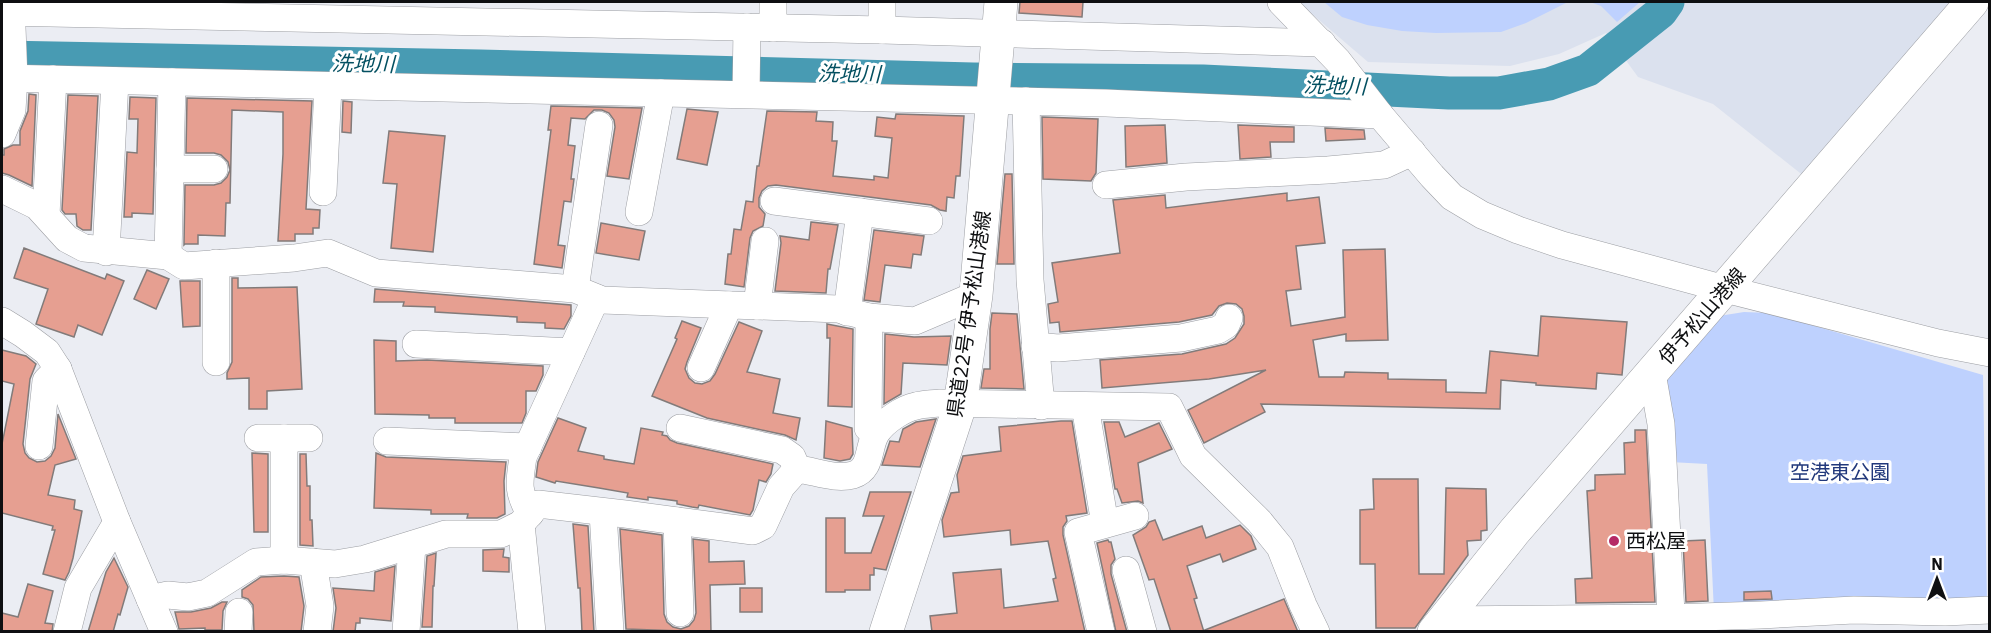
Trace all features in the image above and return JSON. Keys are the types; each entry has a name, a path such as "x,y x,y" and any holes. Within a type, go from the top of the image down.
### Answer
{"main road":[{"path":"998,43 1001,2"},
{"name":"伊予松山港線","path":"1444,626 1514,532 1972,2"},
{"name":"県道22号 伊予松山港線","path":"886,632 960,405 976,294 998,43"}],"street":[{"path":"882,2 882,30"},
{"path":"1281,2 1330,52 1412,153 1452,197 1482,215 1562,245 1938,343 1989,353"},
{"path":"3,128 12,110 9,15 424,10 649,13 684,14 747,36"},
{"path":"747,36 773,15 998,43 1330,52"},
{"path":"746,91 747,36"},
{"path":"10,76 115,81 661,93 746,91 994,97 1026,101 1375,109"},
{"path":"46,215 53,79"},
{"path":"106,252 115,81"},
{"path":"168,256 172,82"},
{"path":"323,192 328,86"},
{"path":"639,212 661,93"},
{"path":"1026,101 1027,211 1041,406"},
{"path":"532,632 526,519 519,486 524,457 571,352 585,293 591,135"},
{"path":"1106,185 1186,177 1383,165 1412,153"},
{"path":"170,169 214,169"},
{"path":"2,189 37,206 67,239 84,248 106,252 168,256 184,266 294,258 328,253 376,273 585,293 602,300 838,309 858,314 915,321 976,294"},
{"path":"785,197 860,212 918,214"},
{"path":"860,212 858,314 868,428 875,434"},
{"path":"757,306 765,241"},
{"path":"216,263 216,362"},
{"path":"701,368 729,305"},
{"path":"1035,346 1058,348 1181,338 1218,330 1226,325 1229,318"},
{"path":"2,321 47,352 58,369 117,522 164,632"},
{"path":"416,344 571,352"},
{"path":"39,446 46,381 58,369"},
{"path":"1652,373 1662,424 1671,625"},
{"path":"797,469 836,477 855,475 867,465 875,434 888,421 914,406 939,403 1169,407 1193,456 1259,522 1280,547 1314,631"},
{"path":"1085,406 1105,524"},
{"path":"680,428 782,450 792,457 797,469"},
{"path":"397,434 528,447"},
{"path":"284,438 284,560"},
{"path":"150,599 168,595 188,597 207,593 256,562 284,560 334,564 365,559 446,534 501,534 526,519 538,504 753,531 763,526 781,487 797,469"},
{"path":"603,512 610,632"},
{"path":"1101,632 1078,532 1135,516"},
{"path":"677,521 680,613"},
{"path":"67,632 78,588 117,522"},
{"path":"406,632 412,545"},
{"path":"313,562 320,606 317,632"},
{"path":"1126,570 1143,632"},
{"path":"1444,626 1671,625 1761,615 1854,610 1945,612 1989,610"}],"shaded area":[{"path":"1298,2 1952,2 1805,177 1713,104 1638,77 1606,33 1559,54 1510,66 1368,62"}],"green space":[{"path":"1324,2 1568,2 1526,23 1501,32 1436,33 1402,31 1367,25 1342,17"},
{"path":"1590,2 1640,2 1617,22 1601,6"},
{"name":"空港東公園","path":"1744,312 1770,313 1983,375 1987,603 1714,612 1707,464 1670,462 1659,390 1719,316"}],"building":[{"path":"1020,2 1083,2 1082,17 1019,13"},
{"path":"29,94 36,95 32,186 2,173 4,149 20,145 20,131 28,111"},
{"path":"68,95 98,96 91,230 83,230 77,226 76,214 65,214 62,210"},
{"path":"130,97 156,98 153,214 132,213 132,217 124,217 127,152 137,153 138,119 129,119"},
{"path":"187,98 312,101 306,209 320,210 319,228 313,228 313,234 295,234 295,241 278,241 283,112 232,110 230,203 226,203 225,236 198,235 198,244 184,245 185,185 221,183 230,170 228,162 221,155 186,153"},
{"path":"343,101 352,102 351,133 342,132"},
{"path":"551,106 642,108 629,179 607,176 615,127 614,120 609,113 594,110 585,119 571,118 568,145 575,146 571,179 574,179 571,202 564,201 558,245 565,246 562,268 534,264 551,130 548,130"},
{"path":"687,109 718,112 707,165 677,159"},
{"path":"767,111 817,112 816,121 833,122 832,141 837,141 833,176 874,180 874,176 888,178 892,138 875,136 877,117 895,119 896,114 964,116 960,176 956,176 954,198 947,197 946,211 931,205 776,185 768,186 759,198 759,207 765,214 763,226 753,231 750,238 744,287 725,284 728,254 731,254 734,229 741,230 746,201 753,202"},
{"path":"1042,117 1098,119 1096,173 1091,181 1043,179"},
{"path":"1165,125 1167,163 1126,167 1125,126"},
{"path":"1238,125 1294,127 1294,142 1270,142 1271,157 1240,159"},
{"path":"1325,128 1364,130 1365,139 1326,141"},
{"path":"389,131 445,136 433,252 391,248 397,184 383,183"},
{"path":"1005,174 1012,174 1014,264 997,264"},
{"path":"1287,193 1287,201 1319,197 1325,243 1296,246 1301,289 1286,291 1291,326 1345,317 1343,250 1385,249 1388,340 1346,341 1346,334 1313,340 1319,377 1344,377 1345,372 1388,373 1388,379 1446,380 1446,392 1486,393 1490,351 1538,356 1541,316 1627,322 1622,375 1597,373 1596,389 1501,380 1500,409 1261,404 1265,412 1204,443 1188,410 1266,370 1209,379 1102,388 1100,360 1182,354 1226,344 1235,338 1244,324 1242,309 1236,304 1227,303 1219,306 1212,315 1179,322 1060,332 1059,322 1050,323 1048,304 1058,302 1052,263 1120,253 1113,200 1165,195 1166,208"},
{"path":"811,222 838,225 830,269 828,269 826,293 775,291 780,236 809,240"},
{"path":"601,223 645,231 639,260 596,253"},
{"path":"874,230 924,236 921,255 913,254 911,268 885,265 880,302 864,300"},
{"path":"24,248 105,279 107,274 124,281 102,335 78,325 74,337 36,324 48,289 14,278"},
{"path":"147,270 169,279 156,309 134,299"},
{"path":"232,278 238,278 238,288 297,287 302,389 267,391 267,409 249,409 249,378 227,379 232,362"},
{"path":"180,281 200,281 200,326 183,327"},
{"path":"375,289 571,305 571,316 564,329 545,328 545,323 517,322 517,317 435,312 435,307 403,306 404,302 374,302"},
{"path":"992,313 1017,314 1024,389 981,388 984,369 990,369"},
{"path":"682,321 701,328 685,369 689,378 695,383 702,384 710,381 715,374 739,322 762,331 747,372 780,379 773,413 800,418 796,440 785,435 707,418 652,396 677,339 675,338"},
{"path":"827,324 853,329 852,407 828,406 830,338 827,338"},
{"path":"885,334 914,337 951,336 947,365 903,363 901,394 884,404"},
{"path":"374,340 396,341 396,361 427,360 543,366 543,375 536,391 526,391 526,413 522,423 455,423 455,418 429,418 429,415 375,414"},
{"path":"2,350 26,356 36,364 30,379 23,444 25,453 37,462 45,461 51,456 55,448 58,414 76,459 55,465 48,495 75,500 74,509 82,511 73,558 65,580 43,574 55,530 52,530 53,526 2,513 2,444 14,384 2,381"},
{"path":"558,418 586,428 578,451 604,456 604,459 634,464 641,428 663,432 662,435 677,443 773,464 771,474 766,482 759,480 750,515 699,505 698,508 692,507 677,504 677,501 627,497 628,493 599,488 556,481 555,483 536,477 538,462"},
{"path":"936,419 920,467 882,465 890,441 899,442 903,429 916,422"},
{"path":"826,421 852,428 853,454 850,459 840,461 824,458"},
{"path":"1072,421 1087,513 1066,516 1067,521 1063,527 1085,632 932,632 930,616 957,613 953,573 1001,569 1004,608 1058,601 1053,579 1056,578 1048,541 1011,545 1010,530 944,537 942,520 951,493 959,492 957,475 963,456 1001,451 999,427"},
{"path":"1104,422 1119,422 1125,437 1159,423 1172,449 1138,463 1143,503 1138,501 1122,503 1115,489"},
{"path":"1635,430 1646,430 1655,602 1576,603 1575,579 1592,578 1587,491 1595,490 1595,475 1625,474 1624,443 1635,442"},
{"path":"252,453 268,454 268,532 254,532"},
{"path":"376,453 386,457 506,462 505,514 497,518 467,518 468,514 431,514 431,510 374,508"},
{"path":"300,454 306,454 313,546 300,545"},
{"path":"1373,479 1418,479 1419,574 1444,574 1446,488 1486,489 1487,530 1481,531 1481,540 1467,541 1468,555 1415,628 1376,628 1375,564 1360,564 1360,510 1374,509"},
{"path":"870,492 911,492 886,570 874,568 874,575 870,575 870,590 826,592 826,518 845,518 845,553 871,553 884,516 863,516"},
{"path":"1155,520 1163,540 1202,526 1206,538 1240,525 1251,536 1256,549 1223,562 1220,554 1187,566 1204,632 1171,632 1154,579 1149,580 1133,535"},
{"path":"573,524 588,526 594,632 582,632"},
{"path":"620,529 662,535 664,614 667,622 673,627 681,629 689,626 696,613 693,539 709,541 709,562 744,561 745,584 710,585 711,632 626,629"},
{"path":"1108,540 1111,542 1115,559 1111,565 1111,574 1127,632 1116,632 1097,543"},
{"path":"1705,540 1708,601 1686,602 1683,541"},
{"path":"504,549 503,557 509,558 509,572 483,571 483,550"},
{"path":"436,553 432,627 422,627 427,556"},
{"path":"114,558 128,587 120,615 118,614 113,632 88,632 106,572"},
{"path":"395,566 391,621 360,618 360,623 356,623 355,632 333,632 336,608 333,588 374,591 375,572"},
{"path":"261,577 299,577 304,606 301,632 254,632 253,605 248,599 242,597 242,590"},
{"path":"28,584 53,591 45,623 53,624 52,632 2,632 2,613 18,617"},
{"path":"740,588 762,588 762,612 740,612"},
{"path":"1771,591 1772,599 1744,600 1744,592"},
{"path":"1284,599 1298,632 1206,632 1205,630"},
{"path":"227,602 223,611 222,630 179,629 175,612 211,608"}],"waterway":[{"name":"洗地川","path":"2,57 480,66 973,79 1203,81 1449,93 1499,93 1549,84 1588,70 1661,12 1668,2"}],"place":[{"name":"西松屋","path":"1614,541"}]}
